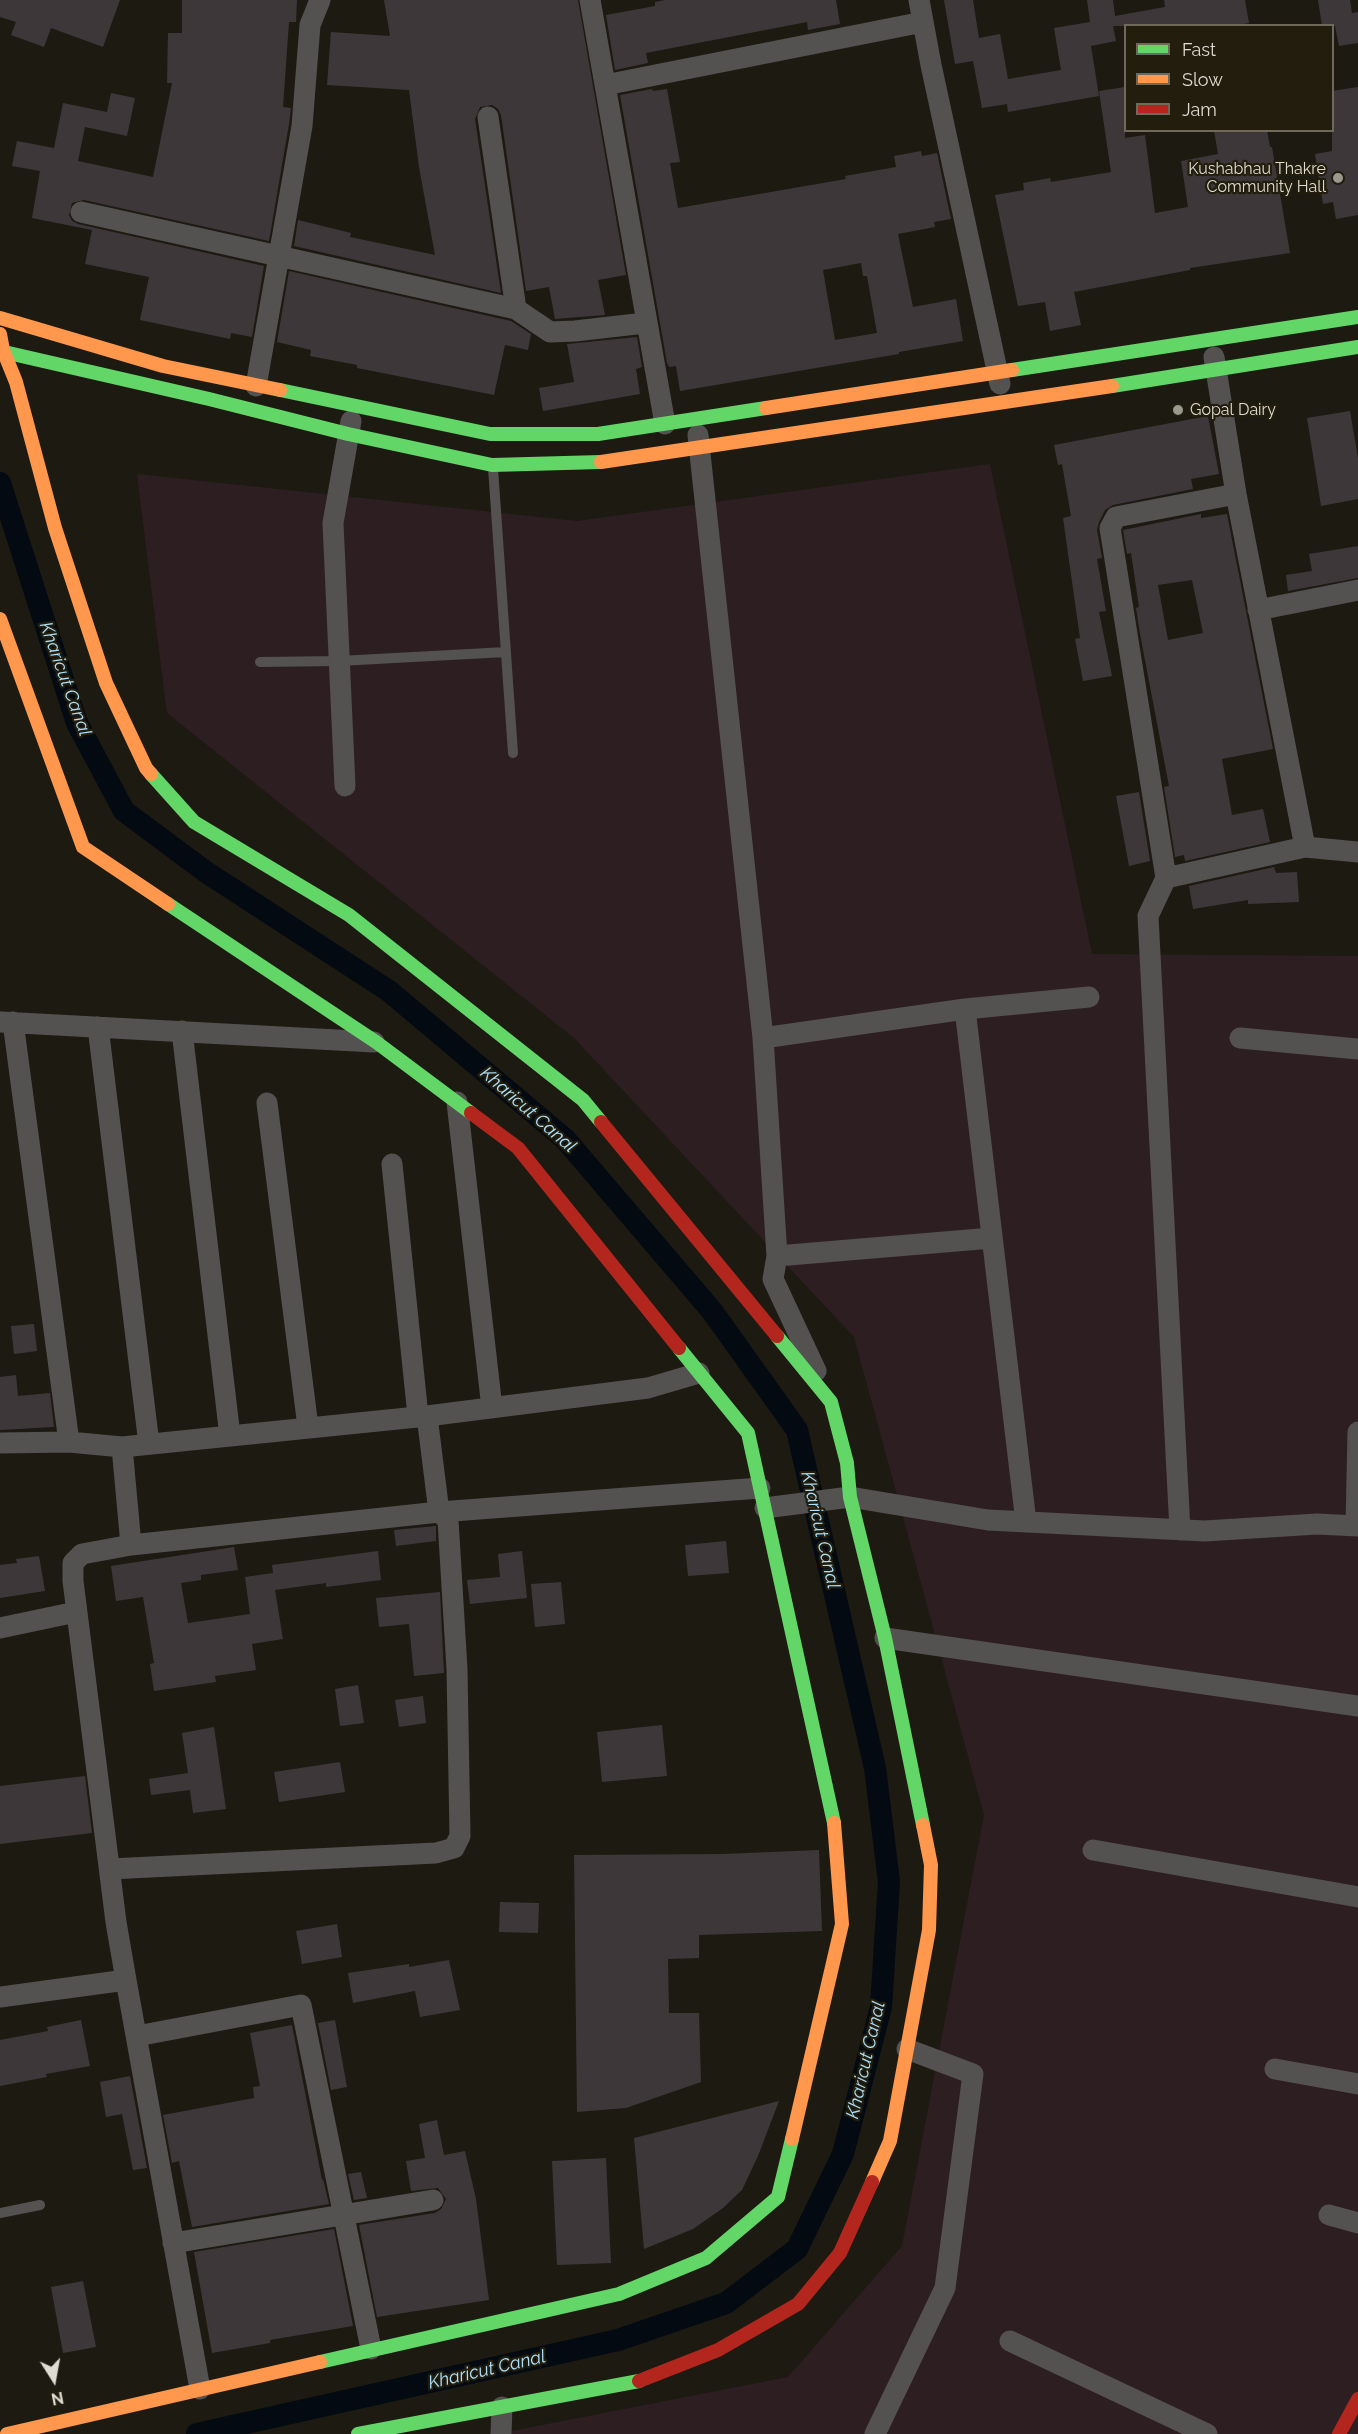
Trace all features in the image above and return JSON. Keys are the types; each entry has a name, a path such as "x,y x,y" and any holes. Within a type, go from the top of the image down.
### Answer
{"street":[{"path":"256,386 302,126 310,25 320,0"},
{"path":"590,0 645,323 665,424"},
{"path":"920,0 1004,402"},
{"path":"605,85 923,22"},
{"path":"488,117 516,309"},
{"path":"81,212 516,309 550,332 645,323"},
{"path":"0,318 163,366 490,434 598,434 1358,317"},
{"path":"0,334 2,351 16,382 55,528 103,672 146,768 194,822 349,915 583,1100 831,1402"},
{"path":"1211,340 1236,494 1305,847"},
{"path":"2,351 348,434 492,465 601,462 1358,347"},
{"path":"345,786 333,523 354,406"},
{"path":"358,2434 636,2382 717,2350 798,2304 840,2253 890,2141 929,1930 931,1864 885,1638 847,1497 847,1463 831,1402 773,1279 777,1256 763,1038 696,419"},
{"path":"1180,1530 1148,916 1166,878 1110,528 1116,517 1236,494"},
{"path":"1258,610 1358,590"},
{"path":"0,619 83,847 376,1042 518,1148 748,1433 835,1829 842,1924 778,2197 706,2258 619,2294 7,2434"},
{"path":"1166,878 1305,847 1358,852"},
{"path":"763,1038 964,1008 1089,997"},
{"path":"964,1008 1026,1522"},
{"path":"69,1442 7,1022 376,1042"},
{"path":"99,1027 149,1444"},
{"path":"182,1031 230,1436"},
{"path":"1240,1038 1358,1049"},
{"path":"457,1102 492,1408"},
{"path":"267,1104 308,1427"},
{"path":"110,1869 436,1853 454,1848 460,1836 457,1669 448,1520 439,1512 423,1416 392,1164"},
{"path":"777,1256 992,1238"},
{"path":"0,1443 69,1442 122,1447 423,1416 648,1388 699,1373"},
{"path":"766,1508 847,1497 988,1520 1205,1531 1317,1524 1357,1526 1358,1432"},
{"path":"122,1447 131,1545"},
{"path":"200,2389 116,1923 76,1612 73,1563 82,1554 131,1545 439,1512 760,1488"},
{"path":"0,1628 76,1612"},
{"path":"885,1638 1358,1706"},
{"path":"1093,1850 1358,1897"},
{"path":"0,1997 126,1980"},
{"path":"137,2036 301,2005 371,2349"},
{"path":"875,2434 945,2288 973,2074 907,2049"},
{"path":"1275,2068 1358,2084"},
{"path":"173,2243 433,2200"},
{"path":"1329,2215 1358,2223"},
{"path":"1010,2341 1207,2434"},
{"path":"1339,2434 1358,2398"},
{"path":"501,2434 502,2407"}],"lane":[{"path":"492,465 513,753"},
{"path":"260,662 339,661 506,652"},
{"path":"0,2213 40,2205"}],"shaded area":[{"path":"990,464 1092,954 1358,956 1358,2434 496,2434 788,2377 902,2246 984,1815 854,1337 574,1038 167,713 137,474 577,521"}],"building":[{"path":"0,0 120,0 103,47 51,28 44,47 11,35 16,22 0,17"},
{"path":"182,0 297,0 296,22 289,22 283,107 291,108 269,241 84,200 72,203 69,215 72,221 78,224 264,266 252,337 231,333 230,339 140,320 149,277 85,264 92,230 32,218 40,171 12,166 17,141 54,148 63,103 107,112 111,93 135,98 127,136 85,127 78,161 153,177 172,83 167,83 168,33 182,33"},
{"path":"384,0 578,0 626,275 598,280 605,315 555,319 549,287 526,291 501,115 492,105 480,107 475,119 501,293 294,246 298,220 351,233 350,237 435,255 419,167 409,90 327,85 331,32 390,36"},
{"path":"665,0 836,0 840,24 808,30 807,22 646,53 648,63 615,70 606,15 655,6 655,2"},
{"path":"944,0 973,0 979,38 1000,34 1008,79 1061,70 1054,28 1090,22 1087,0 1113,0 1115,16 1165,7 1164,0 1245,0 1249,23 1113,26 1116,41 1091,46 1099,96 1008,112 1007,104 982,108 973,61 955,64"},
{"path":"1318,0 1350,0 1352,13 1358,12 1358,43 1339,46 1334,24 1322,24"},
{"path":"1124,87 1125,138 1145,135 1155,213 1188,207 1181,161 1218,154 1214,132 1267,132 1270,147 1272,147 1290,253 1190,268 1190,270 1074,292 1081,325 1050,331 1045,302 1018,306 995,195 1024,190 1023,183 1050,178 1051,182 1111,172 1099,91"},
{"name":"Kushabhau Thakre Community Hall","path":"1358,87 1358,215 1336,219 1333,202 1323,204 1315,154 1332,151 1334,91"},
{"path":"652,89 653,91 667,89 680,162 670,163 678,208 846,179 845,176 896,167 894,156 921,151 922,156 937,153 951,219 934,222 935,227 898,234 913,307 956,299 963,341 680,391 676,366 669,367 667,363 620,95","holes":["861,263 863,276 867,276 877,333 835,340 823,270"]},
{"path":"289,271 511,321 531,334 528,350 505,345 494,395 357,368 357,365 310,356 311,350 277,342"},
{"path":"637,337 642,367 636,369 640,394 543,411 539,388 574,382 567,344"},
{"path":"1350,411 1358,458 1358,499 1321,506 1307,418"},
{"path":"1208,416 1219,474 1191,479 1193,489 1113,505 1105,510 1099,522 1097,530 1102,558 1097,559 1106,611 1099,612 1112,676 1083,681 1075,639 1080,638 1063,518 1071,516 1062,464 1058,465 1054,445"},
{"path":"1201,514 1201,518 1227,514 1273,749 1222,759 1232,815 1263,809 1270,842 1185,861 1184,855 1175,857 1164,787 1169,786 1140,634 1136,608 1139,607 1131,553 1127,554 1123,530","holes":["1192,580 1203,633 1168,640 1158,585"]},
{"path":"1358,546 1358,578 1288,591 1286,575 1312,571 1309,554"},
{"path":"1139,792 1150,861 1129,866 1116,796"},
{"path":"1274,867 1276,873 1297,872 1299,902 1248,904 1248,900 1193,909 1189,886"},
{"path":"34,1324 37,1351 14,1354 11,1326"},
{"path":"16,1375 18,1396 50,1393 54,1427 0,1430 0,1377"},
{"path":"436,1526 436,1541 396,1546 394,1530"},
{"path":"726,1541 729,1573 688,1576 685,1545"},
{"path":"234,1547 238,1570 201,1575 201,1580 181,1583 188,1623 250,1614 245,1577 273,1573 272,1565 378,1551 381,1580 326,1587 326,1583 275,1590 283,1639 252,1644 256,1670 215,1676 216,1682 154,1691 150,1664 154,1663 143,1597 116,1601 111,1566"},
{"path":"522,1551 527,1598 470,1604 467,1580 500,1577 498,1554"},
{"path":"39,1556 45,1591 0,1598 0,1565 17,1563 16,1559"},
{"path":"561,1582 565,1624 535,1627 531,1584"},
{"path":"440,1592 444,1673 414,1676 409,1624 379,1627 376,1598"},
{"path":"358,1685 364,1723 340,1726 335,1689"},
{"path":"423,1696 426,1723 399,1727 395,1700"},
{"path":"662,1725 667,1776 602,1782 597,1732"},
{"path":"214,1727 226,1809 193,1813 190,1790 151,1795 149,1779 188,1773 182,1733"},
{"path":"340,1762 345,1792 279,1802 274,1772"},
{"path":"85,1776 92,1833 0,1844 0,1786"},
{"path":"819,1850 822,1931 699,1935 699,1958 668,1959 669,2013 699,2013 701,2082 626,2108 577,2112 574,1855 723,1854"},
{"path":"500,1902 539,1903 538,1933 499,1932"},
{"path":"337,1924 342,1957 302,1964 296,1931"},
{"path":"449,1960 460,2010 420,2017 415,1991 353,2003 348,1973 409,1964 409,1967"},
{"path":"81,2020 90,2066 0,2086 0,2040 48,2031 47,2027"},
{"path":"335,2020 347,2087 331,2090 318,2023"},
{"path":"292,2025 322,2180 329,2204 192,2227 179,2161 172,2163 163,2115 254,2098 253,2087 260,2086 250,2033"},
{"path":"130,2076 147,2168 133,2170 122,2114 106,2117 100,2082"},
{"path":"779,2101 742,2190 723,2208 693,2229 644,2249 634,2138"},
{"path":"437,2120 444,2155 465,2151 476,2199 489,2300 377,2317 359,2225 435,2213 441,2209 446,2199 438,2188 411,2191 406,2161 425,2158 419,2124"},
{"path":"606,2158 611,2263 557,2265 552,2161"},
{"path":"361,2172 367,2198 354,2200 348,2174"},
{"path":"334,2229 353,2326 270,2340 270,2343 212,2353 194,2252"},
{"path":"83,2281 96,2347 63,2353 51,2287"}],"waterway":[{"name":"Kharicut Canal","path":"0,483 77,723 124,811 206,872 389,991 565,1139 712,1311 797,1430 875,1768 889,1882 881,2007 843,2154 797,2249 726,2303 618,2340 197,2434"}],"traffic: fast":[{"path":"1012,370 1358,317"},
{"path":"1112,386 1358,347"},
{"path":"0,351 348,434 492,465 601,462"},
{"path":"280,390 490,434 598,434 766,408"},
{"path":"151,774 194,822 349,915 583,1100 601,1122"},
{"path":"168,904 376,1042 471,1113"},
{"path":"777,1336 831,1402 847,1463 850,1497 885,1638 923,1825"},
{"path":"679,1348 748,1433 834,1823"},
{"path":"320,2362 619,2294 706,2258 778,2197 792,2139"},
{"path":"358,2434 639,2381"}],"traffic: slow":[{"path":"0,318 163,366 280,390"},
{"path":"0,334 3,350 16,382 55,528 106,683 146,768 151,774"},
{"path":"766,408 1012,370"},
{"path":"601,462 1112,386"},
{"path":"0,619 83,847 168,904"},
{"path":"792,2139 842,1924 834,1823"},
{"path":"872,2182 890,2141 929,1930 931,1865 923,1825"},
{"path":"7,2434 320,2362"}],"traffic: jam":[{"path":"471,1113 518,1148 679,1348"},
{"path":"601,1122 777,1336"},
{"path":"639,2381 718,2350 798,2304 840,2253 872,2182"},
{"path":"1339,2434 1358,2399"}],"place":[{"name":"Kushabhau Thakre Community Hall","path":"1338,178"},
{"name":"Gopal Dairy","path":"1178,410"}]}
